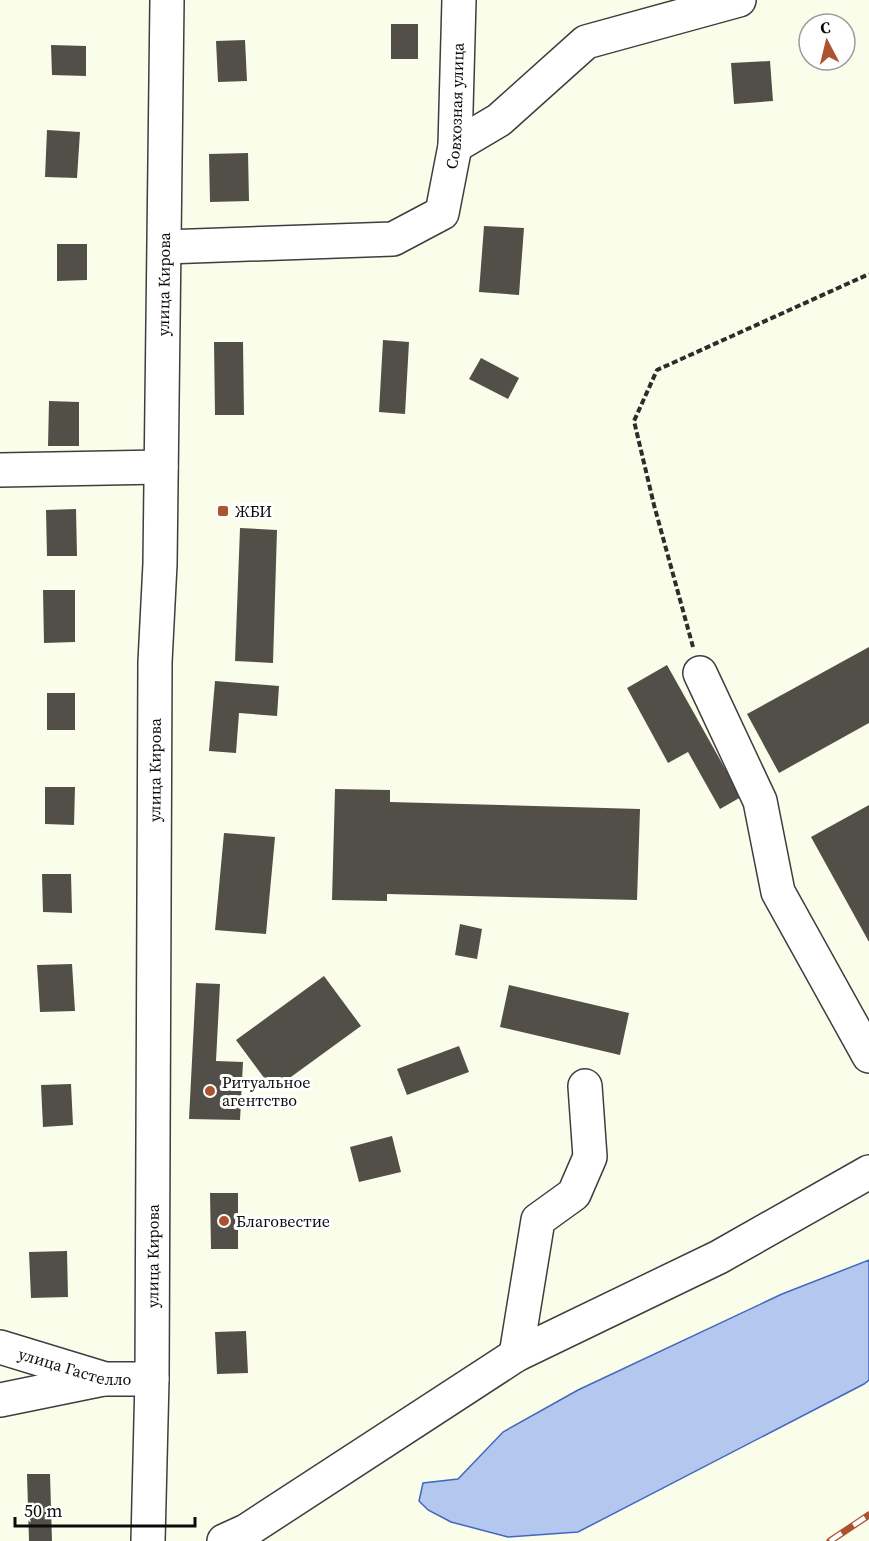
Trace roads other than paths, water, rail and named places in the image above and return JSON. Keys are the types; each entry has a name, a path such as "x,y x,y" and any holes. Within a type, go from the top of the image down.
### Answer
{"street":[{"name":"улица Кирова","path":"148,1541 152,1379 155,662 160,564 167,0"},
{"name":"Совхозная улица","path":"165,247 393,239 442,213 455,146 459,0"},
{"path":"455,146 499,120 586,42 739,0"},
{"path":"0,470 161,467"},
{"path":"700,673 760,801 778,892 869,1056"},
{"path":"516,1355 538,1220 573,1194 590,1157 585,1086"},
{"path":"224,1541 246,1531 516,1355 718,1257 869,1172"},
{"name":"улица Гастелло","path":"0,1347 105,1379 152,1379"},
{"path":"0,1400 105,1379"}],"water":[{"path":"869,1260 869,1380 864,1384 578,1532 508,1537 451,1522 428,1510 419,1501 423,1483 458,1479 503,1432 578,1390 782,1294"}],"railway":[{"path":"830,1541 869,1515"}],"place":[{"name":"ЖБИ","path":"223,511"},
{"name":"Ритуальное агентство","path":"210,1091"},
{"name":"Благовестие","path":"224,1221"}]}
